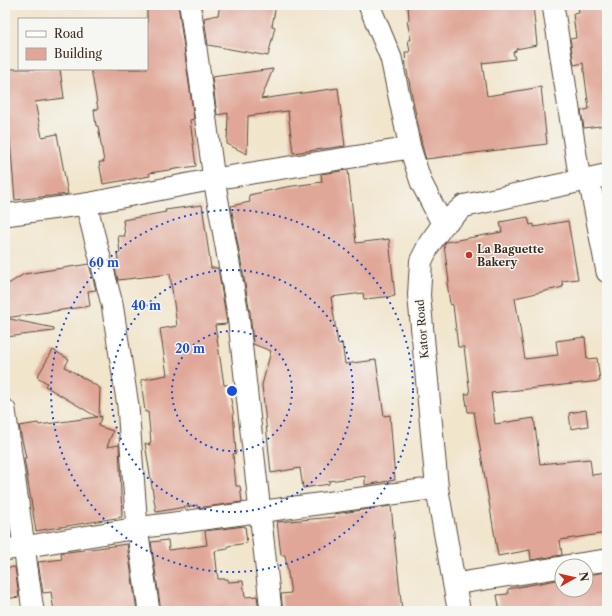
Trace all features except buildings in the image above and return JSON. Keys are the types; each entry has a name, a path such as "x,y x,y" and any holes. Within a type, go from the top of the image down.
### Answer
{"main road":[{"name":"Kator Road","path":"459,611 437,488 419,295 421,261 430,243 443,225 464,206 592,178"}],"street":[{"path":"190,5 214,179 238,314 271,611"},
{"path":"369,5 392,58 410,148 421,182 443,225"},
{"path":"553,5 592,178 607,272"},
{"path":"5,215 86,204 214,179 410,148"},
{"path":"86,204 112,304 128,406 138,528 149,611"},
{"path":"5,410 14,548 33,611"},
{"path":"14,548 138,528 437,488"},
{"path":"594,562 607,560"},
{"path":"454,584 554,568"}],"place":[{"name":"La Baguette Bakery","path":"469,255"}]}
